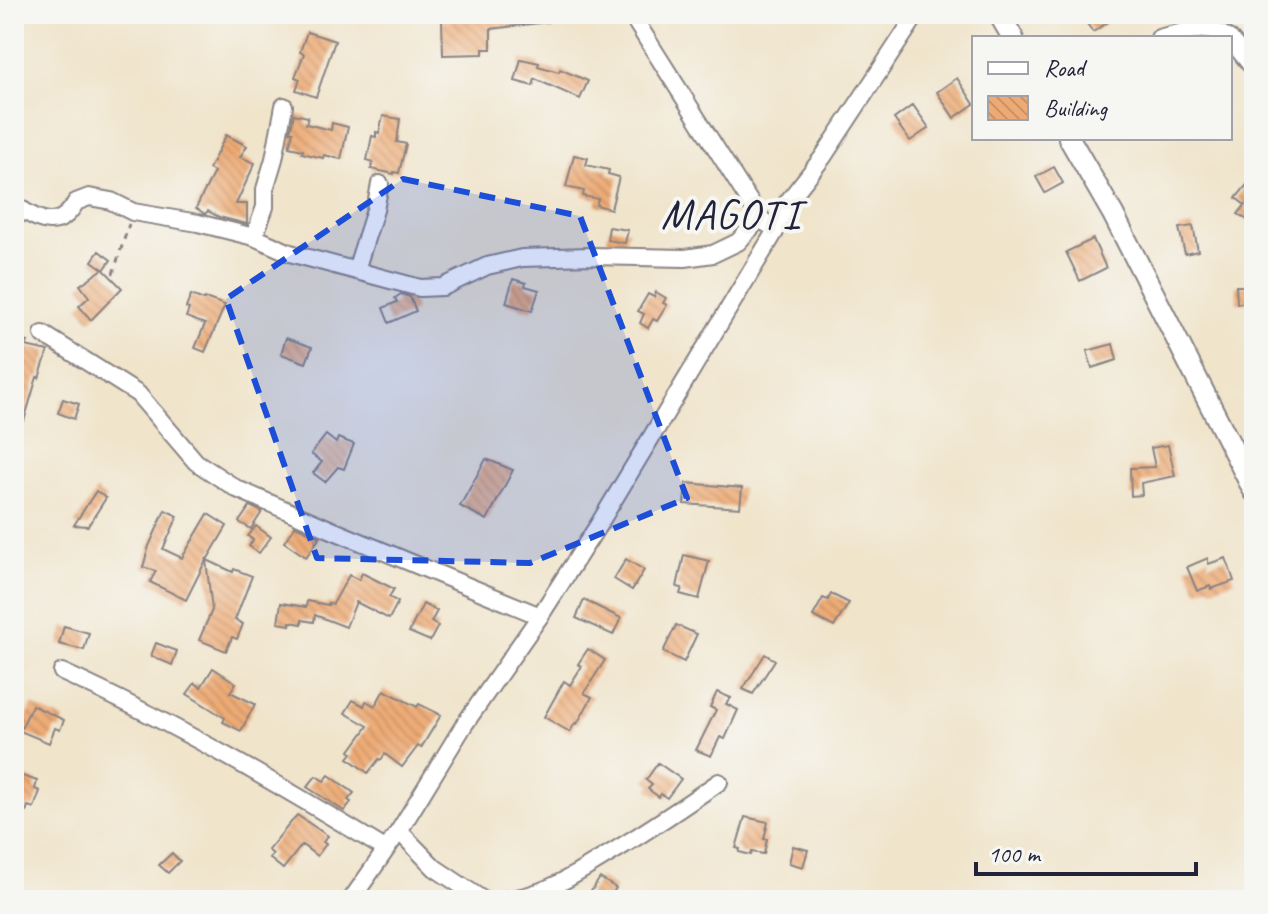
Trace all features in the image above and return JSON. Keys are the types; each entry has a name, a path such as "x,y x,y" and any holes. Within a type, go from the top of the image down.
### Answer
{"street":[{"path":"631,14 760,218 776,230"},
{"path":"351,900 599,524 776,230 786,204 823,157 917,14"},
{"path":"999,14 1012,36"},
{"path":"1166,36 1203,30 1225,36"},
{"path":"1232,43 1254,69"},
{"path":"254,237 265,207 265,189 284,106"},
{"path":"1070,140 1113,214 1254,491"},
{"path":"356,270 380,184"},
{"path":"14,206 39,221 60,220 76,202 89,197 111,201 133,212 254,237 290,253 420,288 448,285 487,266 522,258 702,257 738,242 760,218"},
{"path":"43,334 138,394 196,462 237,489 540,616"},
{"path":"62,672 214,747 385,849"},
{"path":"503,900 533,895 563,882 629,843 719,782"},
{"path":"399,831 435,868 483,900"}],"path":[{"path":"113,274 133,212"}],"highlighted area":[{"path":"403,179 580,216 687,498 530,563 317,558 226,299"}],"building":[{"path":"471,14 547,14 548,22 491,29 491,49 483,49 483,54 443,55 442,20 471,20"},
{"path":"1080,14 1120,14 1093,32"},
{"path":"307,32 335,41 316,97 296,90 300,79 295,77 304,54 300,52"},
{"path":"521,59 559,72 560,69 588,81 580,99 535,79 533,86 515,81"},
{"path":"957,78 972,105 954,118 937,92"},
{"path":"913,105 929,128 910,141 894,119"},
{"path":"294,114 308,117 306,124 331,130 332,123 348,127 341,159 324,155 323,158 289,147"},
{"path":"383,116 400,119 397,142 406,144 399,173 371,169 373,162 367,160 372,136 376,137 376,132 379,133"},
{"path":"226,135 247,146 240,157 255,163 236,204 247,204 247,224 208,211 205,214 196,208 214,172 209,169"},
{"path":"574,155 588,158 586,165 609,170 608,174 619,177 611,209 596,205 598,199 583,196 584,191 566,187"},
{"path":"1054,167 1063,183 1045,193 1036,177"},
{"path":"1254,176 1254,224 1238,214 1245,205 1236,198"},
{"path":"1193,226 1198,251 1185,254 1179,228"},
{"path":"609,227 628,230 625,243 607,240"},
{"path":"1093,239 1106,268 1080,281 1066,252"},
{"path":"99,251 111,260 104,270 122,288 91,320 79,306 89,297 80,285 103,269 92,261"},
{"path":"513,279 539,290 532,311 506,303"},
{"path":"1236,286 1254,286 1254,298 1250,298 1250,303 1237,303"},
{"path":"656,292 666,298 663,303 667,305 657,321 653,319 648,328 640,323 644,314 638,311 648,294 654,297"},
{"path":"401,294 410,297 416,311 389,323 383,308 397,302 395,298"},
{"path":"191,295 225,305 205,352 195,348 205,324 186,317"},
{"path":"14,338 28,342 26,346 48,351 24,421 14,418 14,399 20,378 14,377"},
{"path":"286,338 312,347 306,363 281,354"},
{"path":"1113,344 1117,360 1092,368 1087,351"},
{"path":"63,399 79,404 74,419 58,413"},
{"path":"326,435 336,443 338,438 354,444 344,469 338,467 325,482 313,473 322,462 311,454"},
{"path":"1168,445 1175,476 1141,483 1142,495 1131,496 1130,468 1155,467 1151,448"},
{"path":"486,459 513,470 487,520 460,506"},
{"path":"686,483 742,488 740,508 684,504"},
{"path":"96,491 106,498 88,526 74,525"},
{"path":"250,506 262,512 251,529 239,522"},
{"path":"165,510 178,516 163,549 182,558 208,514 227,526 207,560 233,572 234,569 252,576 235,620 243,624 237,639 232,637 226,651 199,640 212,610 206,560 186,600 150,582 156,571 143,567"},
{"path":"256,526 271,537 259,553 249,546 253,540 248,536"},
{"path":"295,526 320,537 306,557 284,542"},
{"path":"684,555 709,561 699,599 680,594 682,588 677,587"},
{"path":"1208,558 1208,564 1226,558 1234,581 1197,591 1187,567"},
{"path":"626,559 644,570 632,590 614,579"},
{"path":"362,573 394,589 389,597 398,602 389,619 356,602 346,627 315,615 314,622 278,623 281,603 306,607 307,601 333,604 349,575 359,580"},
{"path":"831,594 849,603 834,627 813,616 823,598 828,600"},
{"path":"584,600 621,618 613,635 576,618"},
{"path":"423,604 437,611 431,622 438,626 430,641 409,632"},
{"path":"676,625 697,634 684,662 663,652"},
{"path":"64,626 89,633 84,650 59,644"},
{"path":"156,643 177,651 172,665 151,656"},
{"path":"588,649 605,660 584,693 592,697 570,732 544,717 564,681 570,685"},
{"path":"765,654 775,660 753,694 743,689"},
{"path":"213,668 236,683 230,692 255,704 241,731 223,722 225,718 187,694 195,683 201,687"},
{"path":"384,690 441,715 421,748 418,746 402,767 385,754 368,773 348,758 368,726 345,713 353,700 364,706 366,701 375,706"},
{"path":"717,692 731,698 726,704 738,710 725,739 720,737 711,756 696,750 716,710 710,707"},
{"path":"32,705 64,720 60,730 55,728 49,743 20,731"},
{"path":"658,763 681,779 667,798 661,794 659,797 648,789 652,785 646,780"},
{"path":"17,774 37,781 35,789 40,791 34,808 28,806 26,812 14,807"},
{"path":"329,775 354,793 344,811 307,787 316,776 324,781"},
{"path":"297,815 328,836 323,842 326,844 317,856 302,845 283,869 269,858 273,854 268,850"},
{"path":"745,817 768,822 764,854 752,852 751,855 736,848"},
{"path":"793,846 808,850 803,867 789,863"},
{"path":"172,853 180,861 168,873 159,865"},
{"path":"600,878 616,888 608,900 585,900"}],"district":[{"name":"MAGOTI","path":"731,214"}]}
